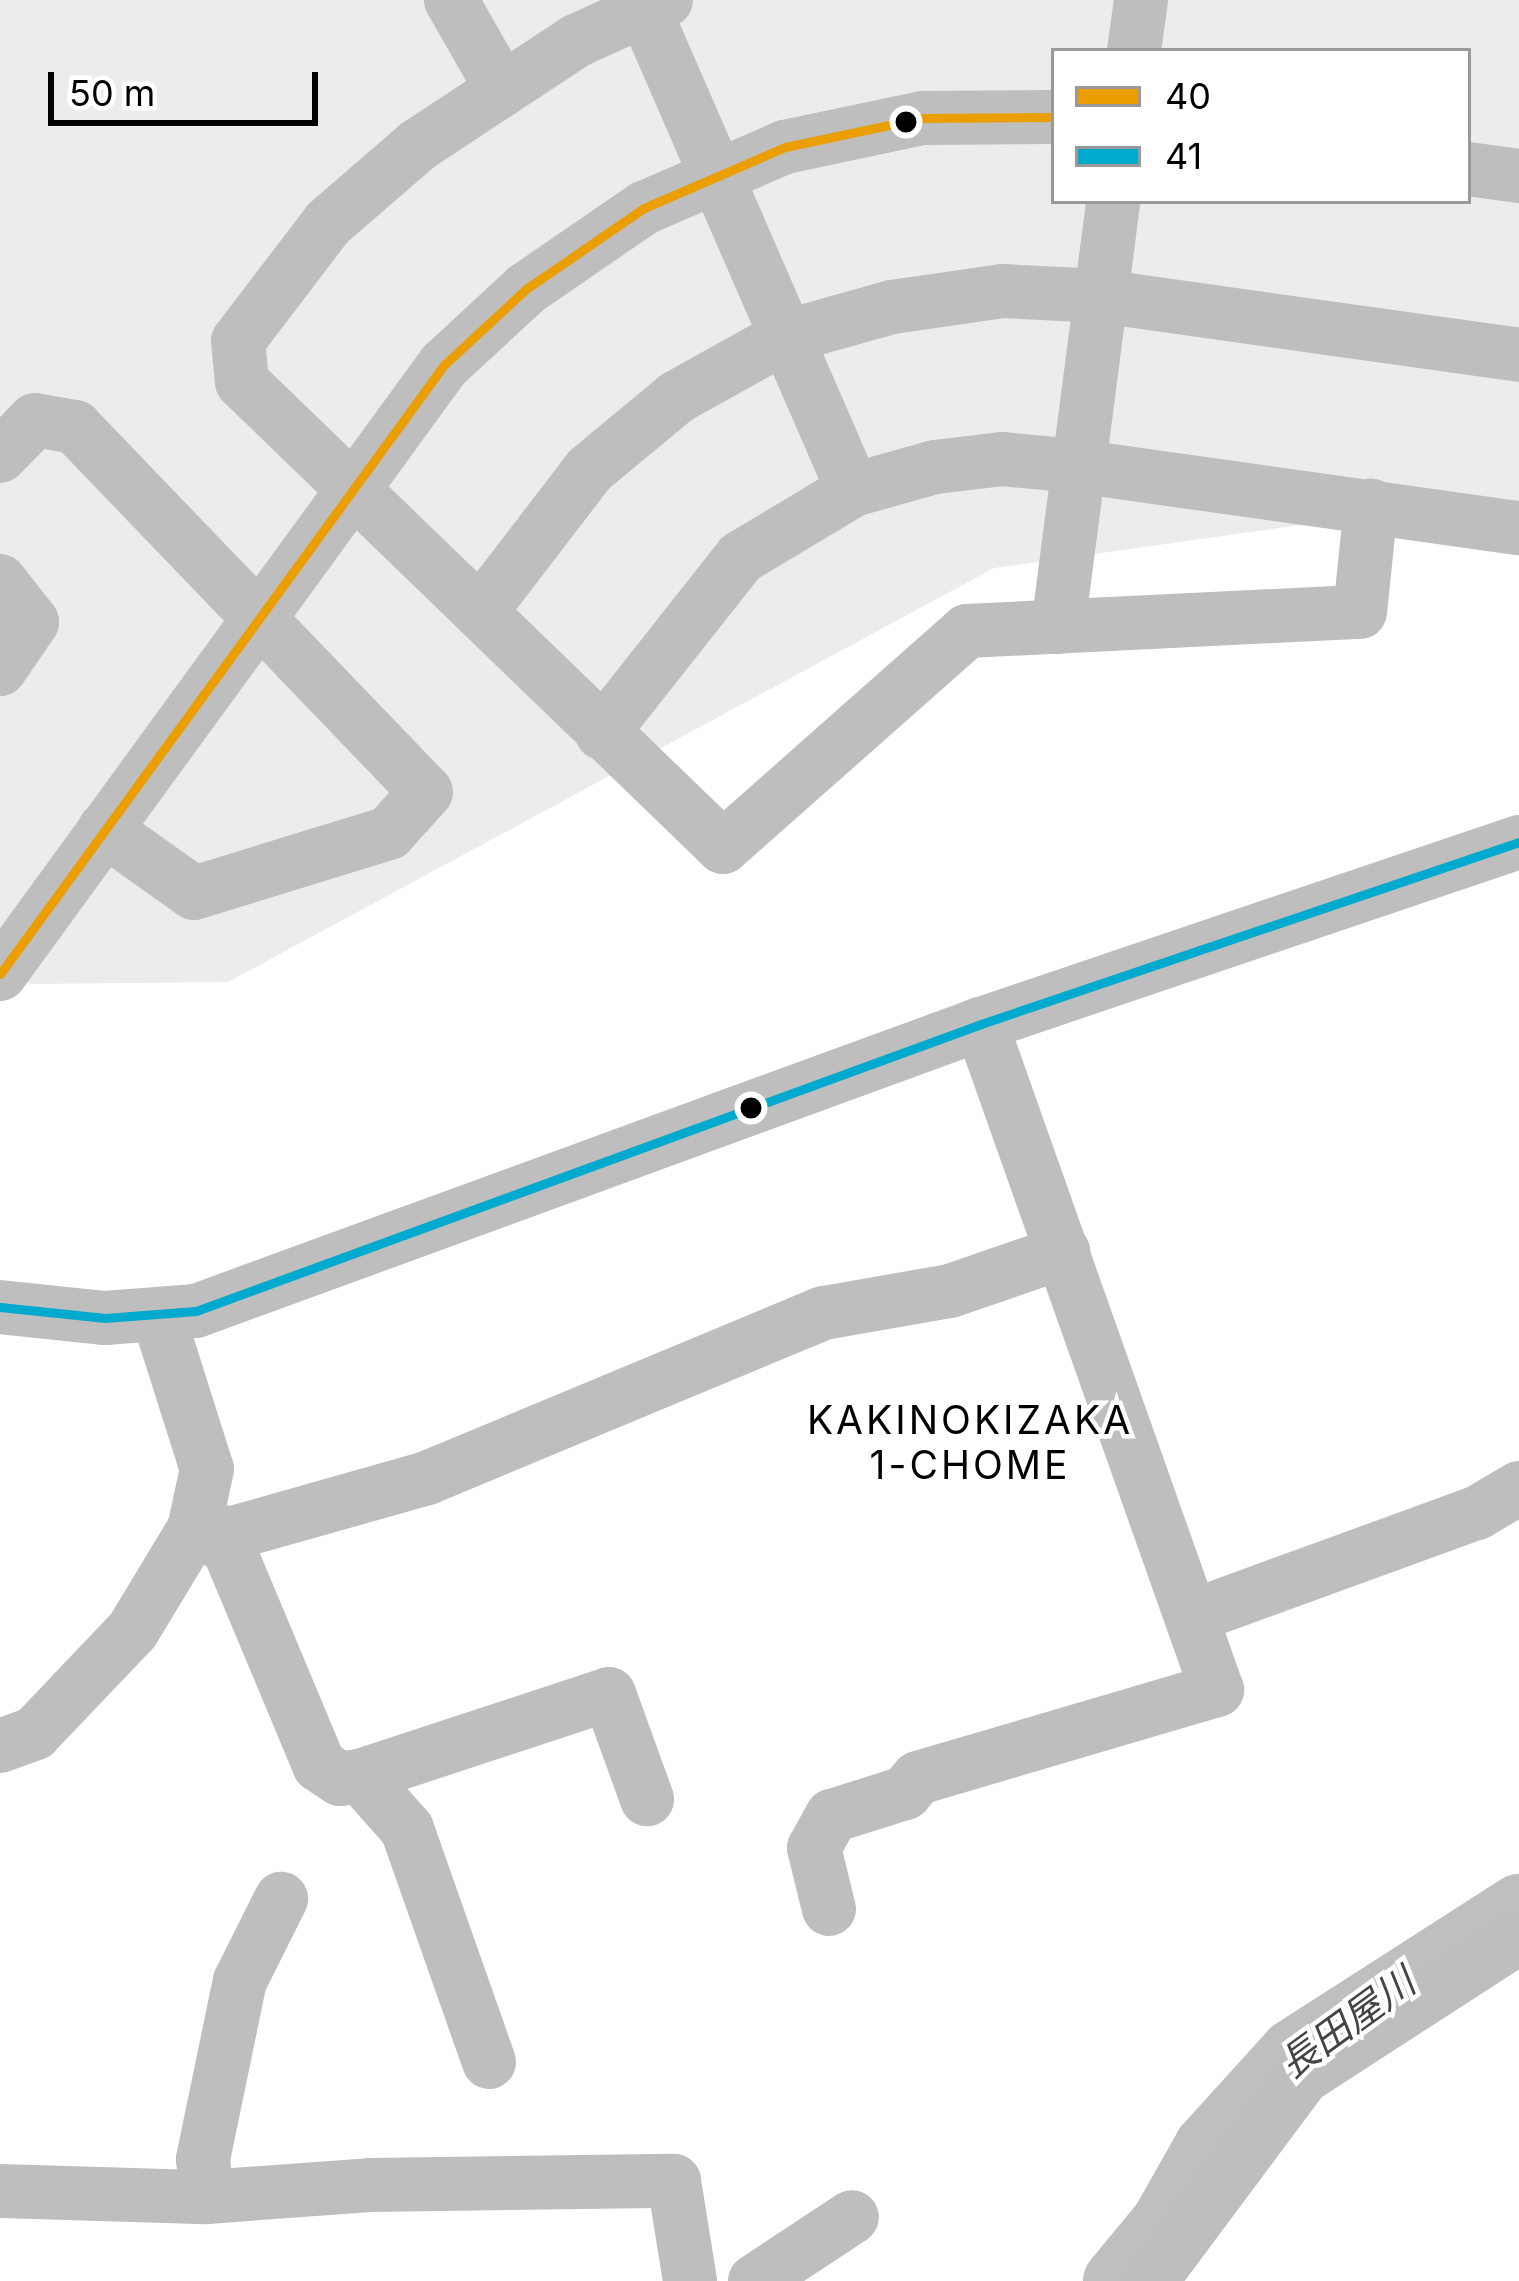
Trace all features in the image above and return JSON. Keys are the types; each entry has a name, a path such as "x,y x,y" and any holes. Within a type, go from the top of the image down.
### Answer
{"street":[{"path":"451,0 500,86"},
{"path":"1134,48 1142,0"},
{"path":"853,490 713,176 650,3 500,86 328,223 238,341 242,382 724,847 968,631 1360,612 1371,506"},
{"path":"0,974 444,365 526,289 644,208 713,176 844,129 923,118 1051,117"},
{"path":"1471,169 1519,176"},
{"path":"1058,627 1113,204"},
{"path":"481,611 602,458 677,397 785,337 956,295 1100,296 1519,355"},
{"path":"0,456 34,420 75,427 426,792 389,833 194,893 104,829"},
{"path":"602,733 740,558 853,490 935,466 1002,460 1076,466 1519,528"},
{"path":"0,581 32,622 0,668"},
{"path":"0,1307 159,1318 244,1294 981,1024 1519,842"},
{"path":"829,1909 814,1848 832,1816 905,1793 917,1778 1217,1690 1196,1615 981,1024"},
{"path":"194,1529 233,1533 427,1478 824,1313 950,1291 1063,1252"},
{"path":"0,1746 35,1732 133,1630 194,1529 207,1469 159,1318"},
{"path":"1196,1615 1477,1513 1519,1488"},
{"path":"194,1529 229,1547 320,1765 340,1780 609,1694 647,1798"},
{"path":"360,1776 407,1829 489,2062"},
{"path":"207,2197 203,2159 240,1981 281,1899"},
{"path":"1151,2281 1303,2077 1519,1937"},
{"path":"0,2191 207,2197 370,2185 674,2181 690,2281"},
{"path":"755,2281 852,2217"}],"shaded area":[{"path":"0,0 1519,0 1519,544 1394,512 994,568 228,982 30,984 0,964"}],"waterway":[{"name":"長田屋川","path":"1116,2281 1164,2223 1207,2147 1293,2052 1519,1907"}],"transit line":[{"name":"40","path":"0,974 444,365 526,289 644,208 785,147 923,118 1051,117"},
{"name":"41","path":"0,1307 105,1318 196,1311 981,1024 1519,842"}],"district":[{"name":"KAKINOKIZAKA 1-CHOME","path":"970,1444"}]}
